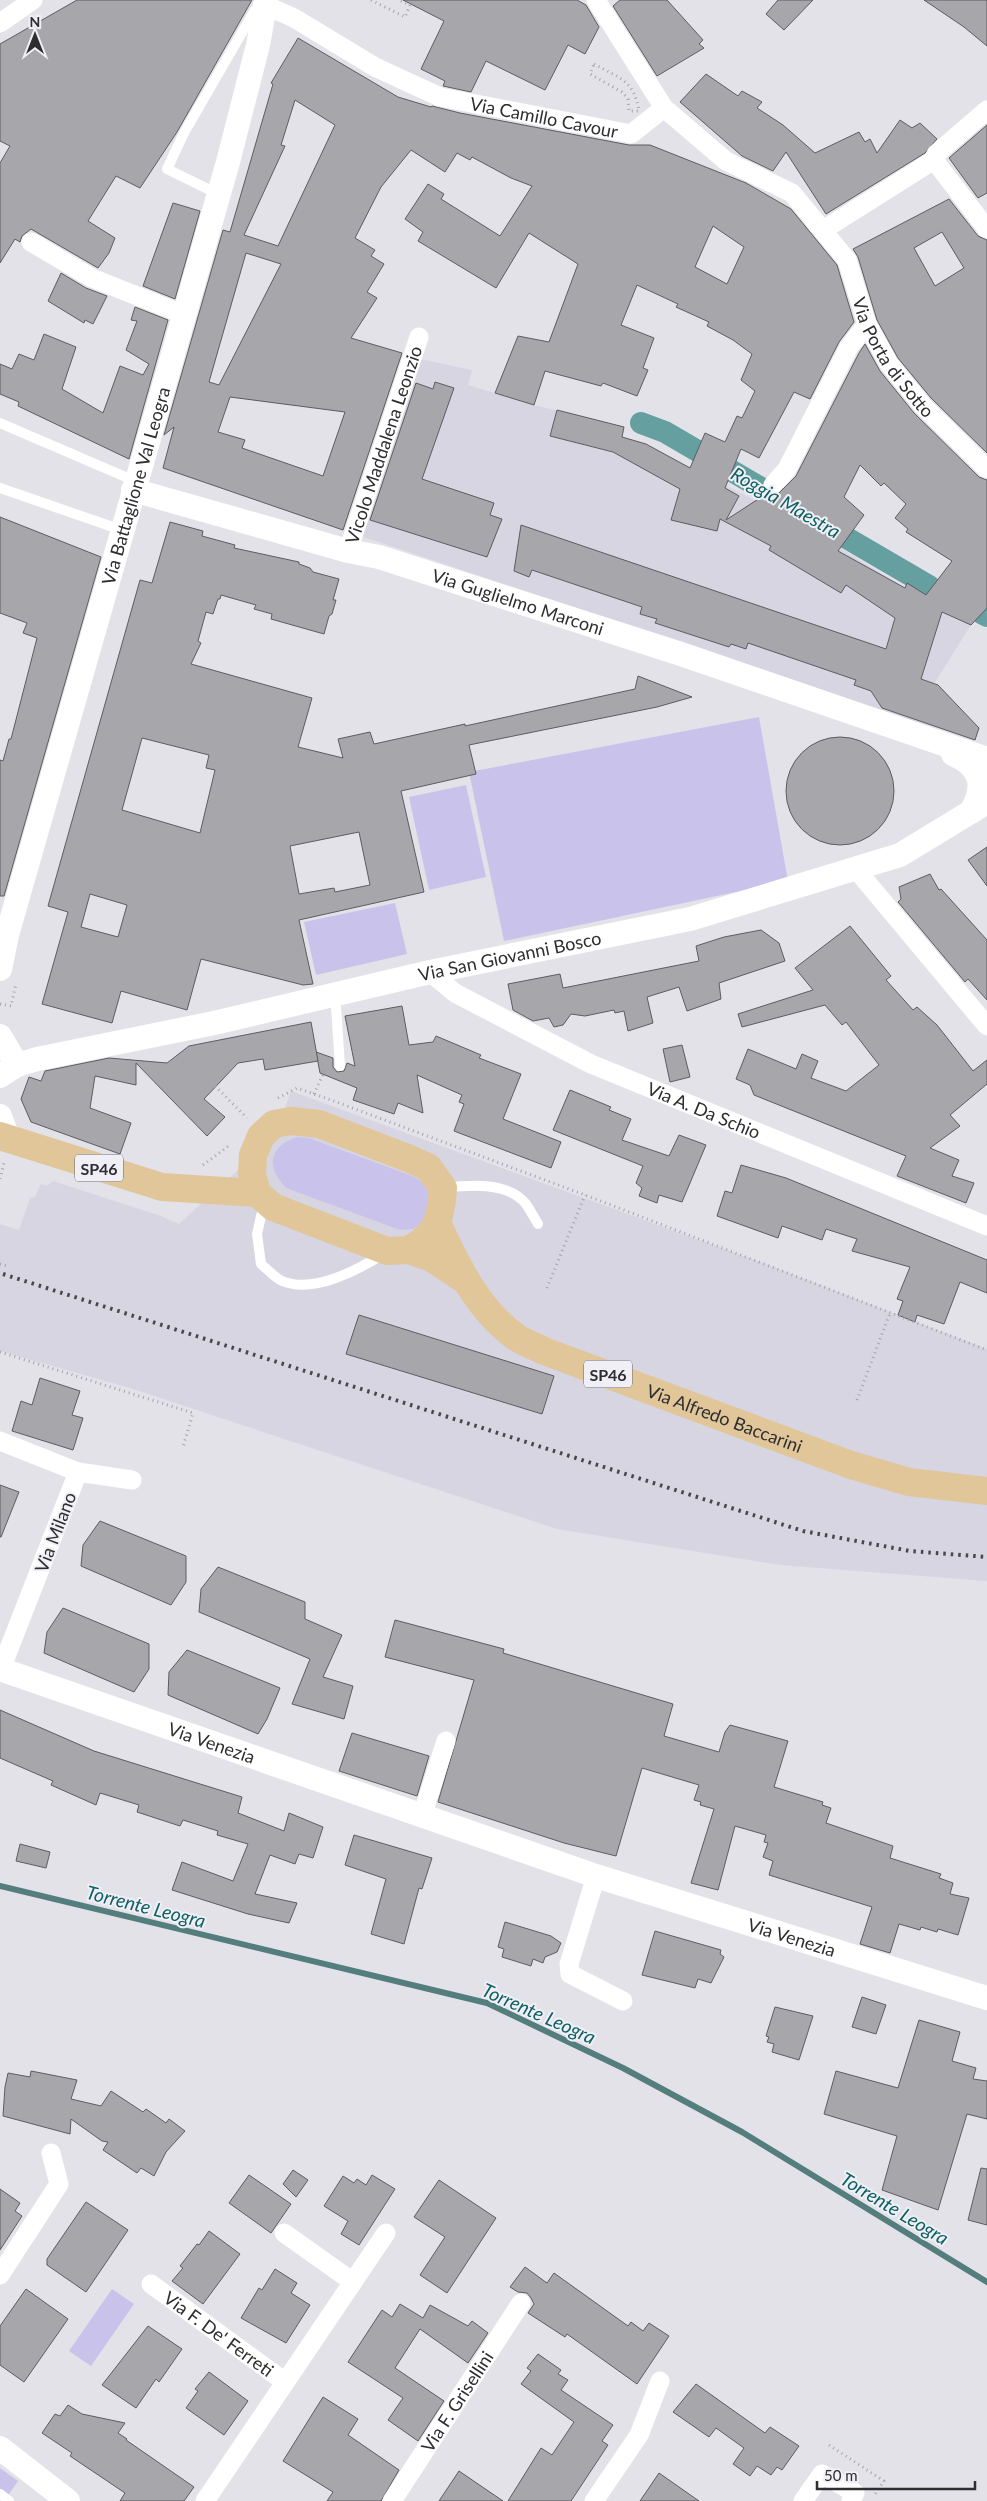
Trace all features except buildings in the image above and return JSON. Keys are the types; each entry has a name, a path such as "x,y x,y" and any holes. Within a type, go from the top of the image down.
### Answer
{"main road":[{"name":"Via Alfredo Baccarini","path":"261,1197 252,1174 253,1155 261,1136 274,1124 291,1121 319,1124 428,1167 443,1188"},
{"name":"Via Alfredo Baccarini","path":"3,1137 134,1180 162,1187 191,1190 226,1190 261,1197 273,1206 320,1226 398,1251 432,1258 464,1279"},
{"name":"Via Alfredo Baccarini","path":"191,1190 223,1176 253,1155"},
{"path":"398,1251 424,1242 438,1225 443,1188"},
{"name":"Via Alfredo Baccarini","path":"438,1225 464,1279 496,1319 517,1338 544,1351 851,1465 909,1482 987,1491"},
{"name":"Via Alfredo Baccarini","path":"956,1486 987,1475"}],"street":[{"path":"0,23 32,0"},
{"path":"596,0 664,108 726,161 792,193 823,230 934,160 936,154 987,110"},
{"name":"Via Camillo Cavour","path":"266,2 375,67 440,97 631,134 664,108"},
{"name":"Via Battaglione Val Leogra","path":"0,969 3,933 117,531 186,315 258,44 266,2"},
{"path":"934,160 987,229"},
{"name":"Via Porta di Sotto","path":"823,230 847,260 867,324 889,364 923,406 987,469"},
{"path":"31,242 92,278 186,315"},
{"path":"773,485 787,469 849,347 867,324"},
{"name":"Vicolo Maddalena Leonzio","path":"348,552 419,337"},
{"name":"Via Guglielmo Marconi","path":"131,484 348,552 379,557 681,654 987,759"},
{"name":"Via Guglielmo Marconi","path":"898,729 961,758 975,769 980,780 979,807"},
{"name":"Via San Giovanni Bosco","path":"0,1036 8,1071 37,1059 214,1023 430,972 690,919 900,855 979,807"},
{"path":"855,868 987,1026"},
{"name":"Via A. Da Schio","path":"430,972 455,993 591,1064 987,1226"},
{"name":"Via Milano","path":"0,1441 78,1472 1,1669"},
{"path":"78,1472 132,1480"},
{"name":"Via Venezia","path":"1,1669 596,1876 987,1998"},
{"path":"422,1816 446,1741"},
{"path":"596,1876 569,1964 570,1974 623,2001"},
{"path":"0,2275 59,2184 51,2153"},
{"path":"284,2233 353,2282"},
{"name":"Via F. De' Ferreti","path":"205,2501 386,2233"},
{"name":"Via F. De' Ferreti","path":"151,2284 285,2382"},
{"name":"Via F. Grisellini","path":"392,2501 521,2303"},
{"path":"594,2501 639,2435 660,2381"},
{"path":"0,2448 68,2501"},
{"path":"803,2501 822,2474 855,2493 850,2501"}],"lane":[{"path":"218,194 167,168 184,133 255,10 266,2"},
{"path":"0,423 131,484"},
{"path":"0,488 117,531"},
{"path":"335,993 340,1066"},
{"path":"443,1188 473,1184 502,1189 524,1202 538,1224"},
{"path":"261,1197 257,1234 261,1264 282,1281 311,1284 358,1270 398,1251"},
{"path":"0,2494 9,2501"}],"path":[{"path":"371,0 405,17 410,5 399,0"},
{"path":"594,64 631,86 636,95 639,110 629,110 628,99 622,92 590,74 594,64"},
{"path":"314,1094 326,1069 340,1066"},
{"path":"215,1086 249,1121"},
{"path":"274,1100 297,1088 585,1195 987,1350"},
{"path":"0,1179 3,1137"},
{"path":"547,1288 585,1195"},
{"path":"0,1264 8,1266"},
{"path":"857,1400 890,1314"},
{"path":"0,1352 193,1413 183,1447"},
{"path":"829,2446 884,2481 871,2501"}],"shaded area":[{"path":"410,357 472,370 468,385 534,405 624,427 622,437 646,444 799,523 905,588 907,583 927,595 952,561 969,588 955,618 971,625 934,684 979,728 975,740 352,533"},
{"path":"759,717 788,881 504,941 469,772"},
{"path":"466,785 486,877 429,890 409,797"},
{"path":"395,903 407,954 316,975 304,922"},
{"path":"291,1091 768,1265 987,1349 987,1581 780,1565 557,1529 133,1389 0,1351 0,1224 19,1230 30,1198 35,1197 41,1184 47,1186 53,1181 161,1216 179,1224 275,1136"},
{"path":"297,1137 309,1138 415,1177 426,1187 429,1196 425,1222 413,1229 400,1230 286,1188 275,1173 273,1158 280,1146"},
{"path":"112,2289 134,2304 91,2366 69,2351"},
{"path":"0,2468 18,2481 4,2501 0,2501"}],"waterway":[{"name":"Roggia Maestra","path":"641,423 665,432 929,586"},
{"name":"Roggia Maestra","path":"983,614 987,616"},
{"name":"Torrente Leogra","path":"0,1886 487,2003 623,2068 742,2132 987,2282"}],"railway":[{"path":"3,1274 803,1531 910,1551 987,1557"}]}
